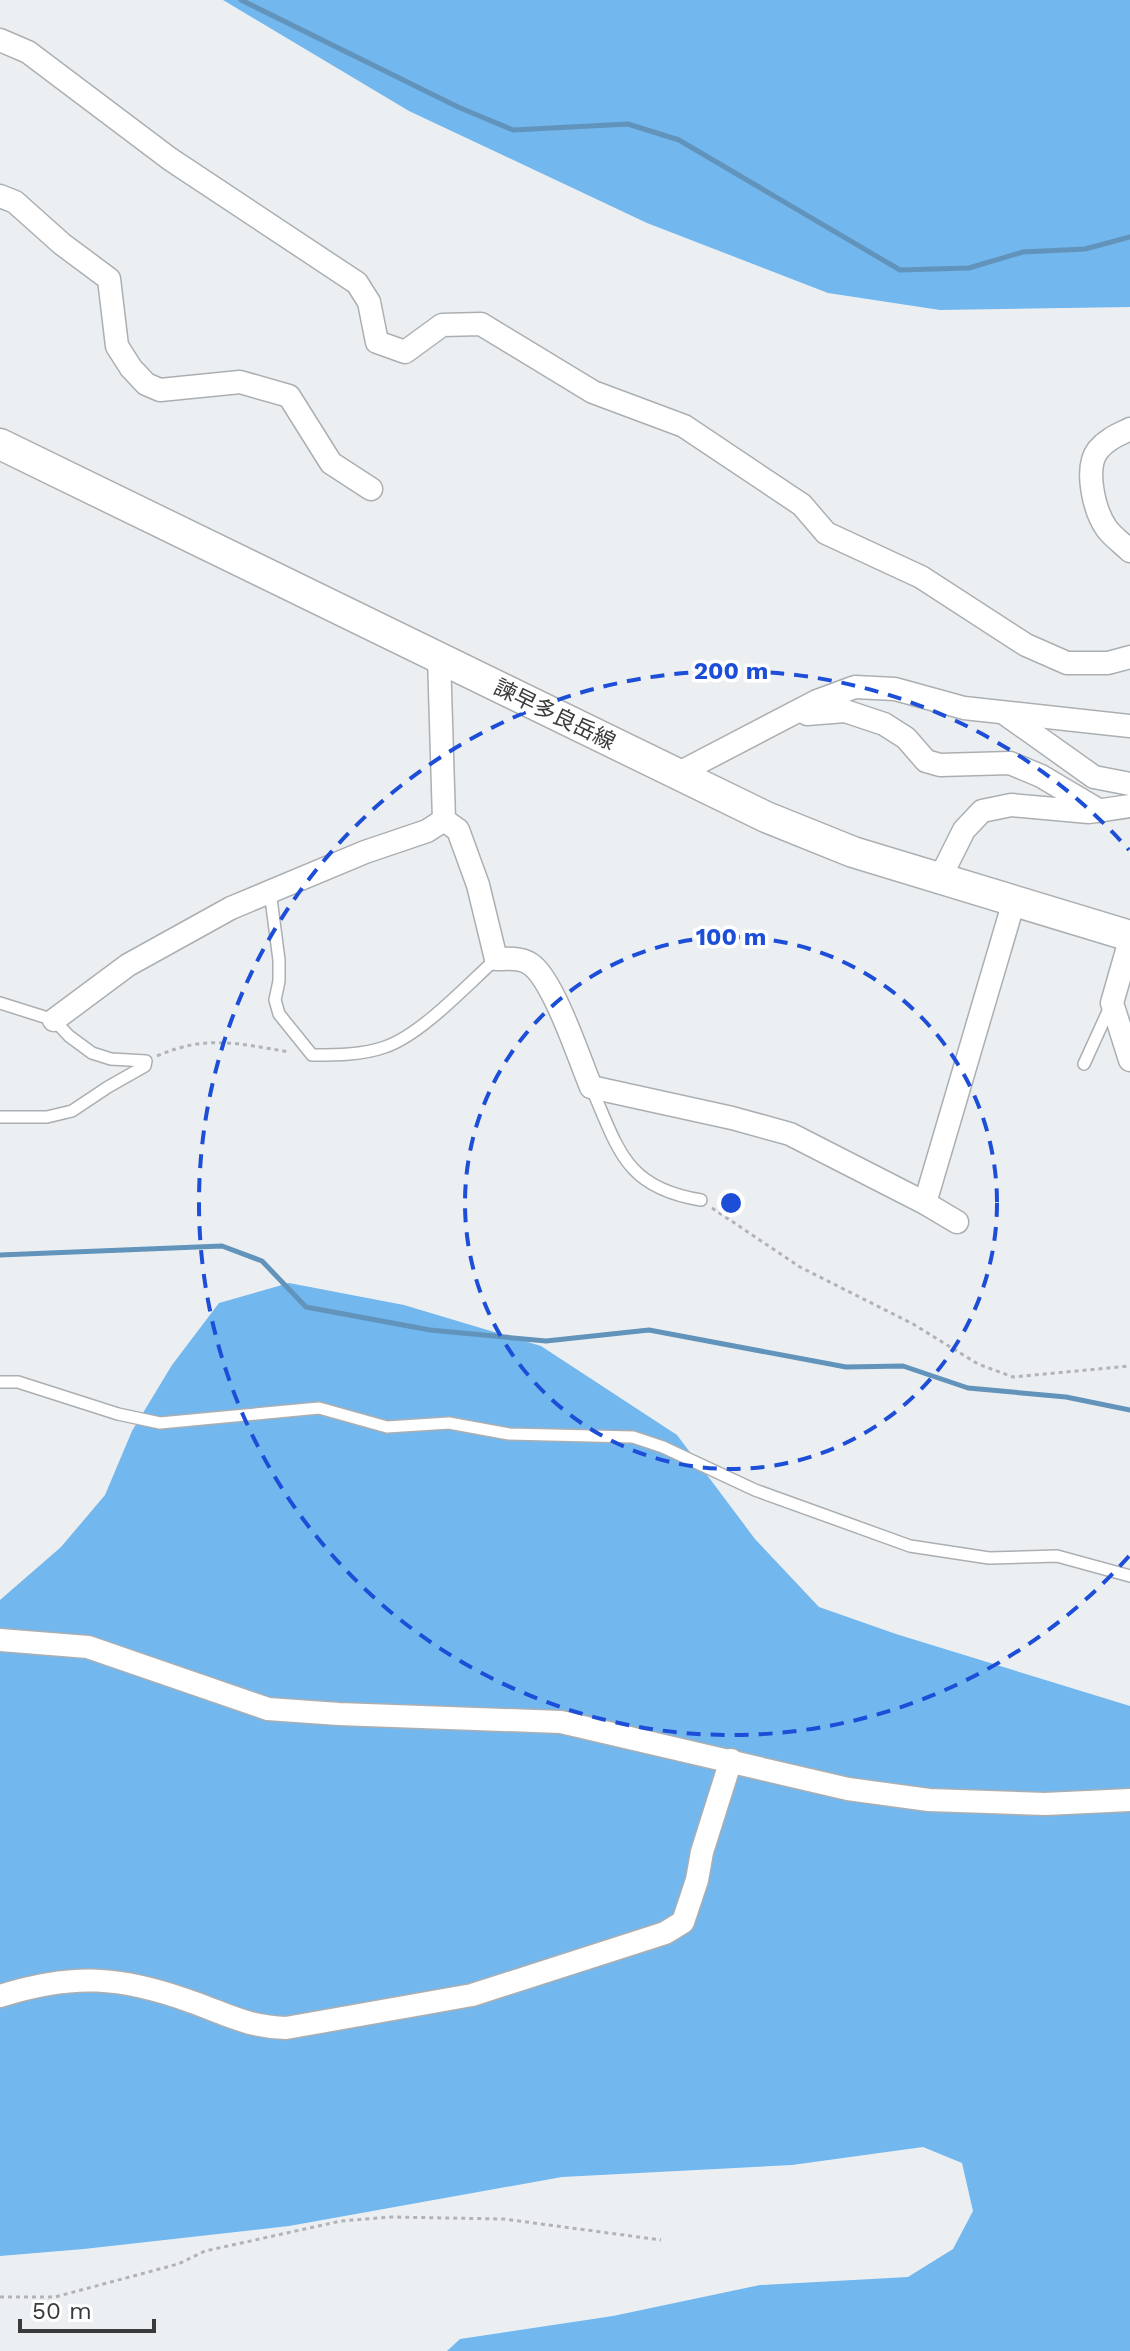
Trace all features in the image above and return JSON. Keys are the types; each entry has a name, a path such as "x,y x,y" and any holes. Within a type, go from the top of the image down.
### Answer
{"main road":[{"name":"諫早多良岳線","path":"0,444 766,817 853,852 1130,938"}],"street":[{"path":"0,40 28,52 170,159 357,283 369,302 377,342 405,352 442,325 481,324 593,392 684,426 802,505 826,533 921,577 1026,645 1067,663 1108,663 1130,657"},
{"path":"0,196 15,202 62,244 109,279 117,346 146,384 160,390 240,382 289,396 331,463 371,489"},
{"path":"1130,429 1110,438 1096,453 1091,481 1097,510 1107,528 1130,551"},
{"path":"439,657 444,820"},
{"path":"677,774 784,717 855,687 895,689 964,708 1130,726"},
{"path":"784,717 845,711 884,724 906,738 926,761 940,765 1010,763 1041,776 1100,811"},
{"path":"1003,713 1094,777 1130,784"},
{"path":"940,878 964,830 982,811 1011,805 1100,811 1130,806"},
{"path":"54,1020 128,965 231,908 365,852 427,831 444,820"},
{"path":"444,820 458,830 478,885 496,959 519,959 533,966 549,988 591,1087 790,1134 957,1222"},
{"path":"925,1203 1014,901"},
{"path":"1130,938 1112,1003 1130,1060"},
{"path":"0,1640 88,1647 268,1709 561,1722 848,1789 929,1800 1045,1804 1130,1800"},
{"path":"0,1996 76,1979 119,1981 190,2001 258,2027 286,2028 472,1995 527,1978 665,1933 683,1922 731,1760"}],"lane":[{"path":"270,891 279,960 275,1000 279,1014 312,1055 348,1055 387,1047 441,1009 496,959"},
{"path":"0,1003 54,1020 92,1053 111,1059 146,1061 145,1066 72,1111 47,1117 0,1117"},
{"path":"1084,1064 1112,1003"},
{"path":"591,1087 619,1150 636,1174 658,1189 701,1200"},
{"path":"0,1382 18,1382 118,1414 160,1423 319,1408 387,1427 449,1423 509,1434 633,1437 663,1447 755,1490 910,1546 989,1558 1057,1556 1130,1576"}],"path":[{"path":"146,1061 175,1048 214,1041 312,1055"},
{"path":"701,1200 772,1251 913,1324 978,1364 1013,1377 1130,1366"},
{"path":"0,2297 55,2297 168,2267 205,2251 341,2221 391,2217 504,2219 661,2240"}],"shaded area":[{"path":"223,0 1130,0 1130,307 940,310 828,293 647,223 409,111"},
{"path":"289,1283 404,1305 541,1346 677,1435 755,1539 819,1607 1130,1706 1130,2351 447,2351 460,2339 613,2316 760,2285 908,2277 953,2249 973,2211 962,2163 923,2147 792,2165 562,2177 289,2226 0,2256 0,1600 61,1547 105,1495 132,1431 172,1365 219,1303"}],"waterway":[{"path":"241,0 458,107 513,130 628,124 679,140 900,270 969,268 1023,252 1085,249 1130,237"},
{"path":"0,1255 222,1246 262,1261 306,1307 430,1330 546,1341 649,1330 846,1367 903,1366 968,1388 1066,1397 1130,1410"}]}
